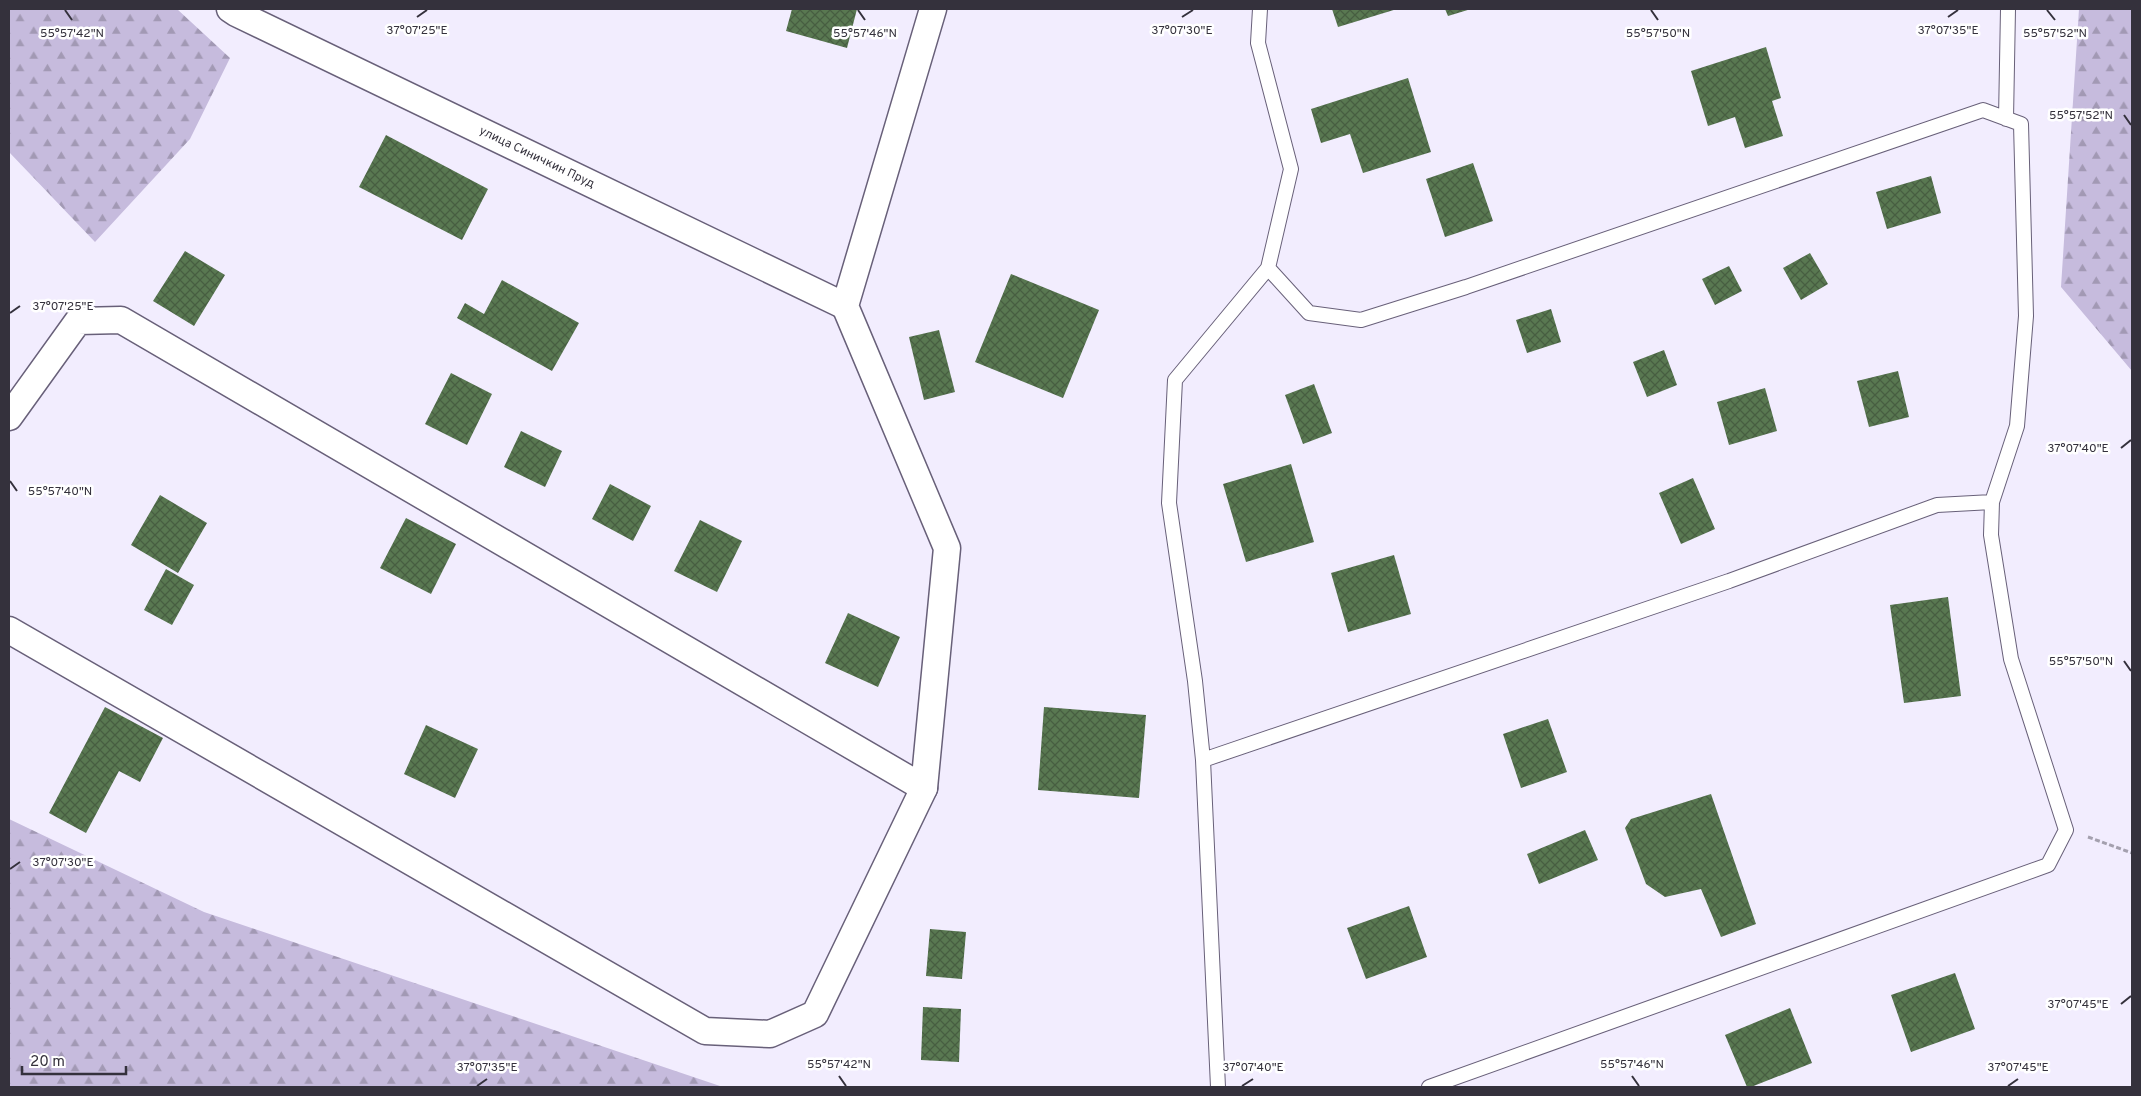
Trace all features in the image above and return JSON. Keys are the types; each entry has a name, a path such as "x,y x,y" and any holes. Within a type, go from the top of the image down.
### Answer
{"street":[{"name":"улица Синичкин Пруд","path":"230,9 845,306"},
{"path":"9,630 705,1031 770,1034 815,1014 924,788 947,548 845,306 933,9"},
{"path":"9,417 78,321 121,320 924,788"}],"lane":[{"path":"1218,1087 1203,760 1195,681 1169,503 1175,380 1268,268 1291,169 1258,43 1260,9"},
{"path":"2006,119 2008,9"},
{"path":"1268,268 1309,313 1361,320 1466,287 1983,110 2022,124 2026,316 2017,426 1992,502 1991,535 2011,659 2066,830 2048,865 1429,1087"},
{"path":"1203,760 1729,581 1937,505 1992,502"}],"path":[{"path":"2066,830 2132,853"}],"green space":[{"path":"9,9 177,9 230,58 190,139 95,242 9,152"},
{"path":"2079,9 2132,9 2132,371 2061,287"},
{"path":"9,819 204,912 723,1087 9,1087"}],"building":[{"path":"792,9 857,9 847,48 786,31"},
{"path":"1332,9 1397,9 1338,27"},
{"path":"1445,9 1471,9 1448,16"},
{"path":"1766,47 1781,98 1772,101 1783,136 1745,148 1735,117 1708,126 1691,71"},
{"path":"1408,78 1431,152 1363,173 1350,134 1321,143 1311,109"},
{"path":"386,135 488,189 462,240 359,187"},
{"path":"1473,163 1493,221 1445,237 1426,179"},
{"path":"1931,176 1941,213 1887,229 1876,192"},
{"path":"185,251 225,275 194,326 153,301"},
{"path":"1810,253 1828,284 1801,300 1783,268"},
{"path":"1729,266 1742,291 1715,305 1702,279"},
{"path":"1011,274 1099,310 1063,398 975,362"},
{"path":"502,280 579,323 552,371 457,318 465,303 484,314"},
{"path":"1551,309 1561,342 1527,353 1516,320"},
{"path":"939,330 955,392 924,400 909,337"},
{"path":"1664,350 1677,385 1647,397 1633,362"},
{"path":"1898,371 1909,417 1869,427 1857,381"},
{"path":"451,373 492,394 467,445 425,424"},
{"path":"1314,384 1332,433 1303,444 1285,395"},
{"path":"1765,388 1777,431 1729,445 1717,402"},
{"path":"521,431 562,451 545,487 504,467"},
{"path":"1291,464 1314,542 1246,562 1223,484"},
{"path":"1693,478 1715,529 1681,544 1659,493"},
{"path":"610,484 651,506 633,541 592,519"},
{"path":"160,495 207,523 178,573 131,545"},
{"path":"406,518 456,544 431,594 380,568"},
{"path":"700,520 742,541 717,592 674,571"},
{"path":"1394,555 1411,614 1348,632 1331,573"},
{"path":"166,569 194,585 172,625 144,610"},
{"path":"1948,597 1961,696 1904,703 1890,605"},
{"path":"848,613 900,637 878,687 825,663"},
{"path":"105,707 163,738 140,782 119,771 86,833 49,813"},
{"path":"1044,707 1146,715 1139,798 1038,790"},
{"path":"1548,719 1567,772 1521,788 1503,734"},
{"path":"426,725 478,749 455,798 404,774"},
{"path":"1711,794 1756,924 1721,937 1701,889 1665,897 1646,884 1625,828 1631,819"},
{"path":"1585,830 1598,860 1539,884 1527,854"},
{"path":"1409,906 1427,957 1366,979 1347,928"},
{"path":"930,929 966,932 962,979 926,976"},
{"path":"1955,973 1975,1029 1911,1052 1891,995"},
{"path":"923,1007 961,1009 959,1062 921,1060"},
{"path":"1790,1008 1812,1063 1747,1087 1725,1035"}]}
